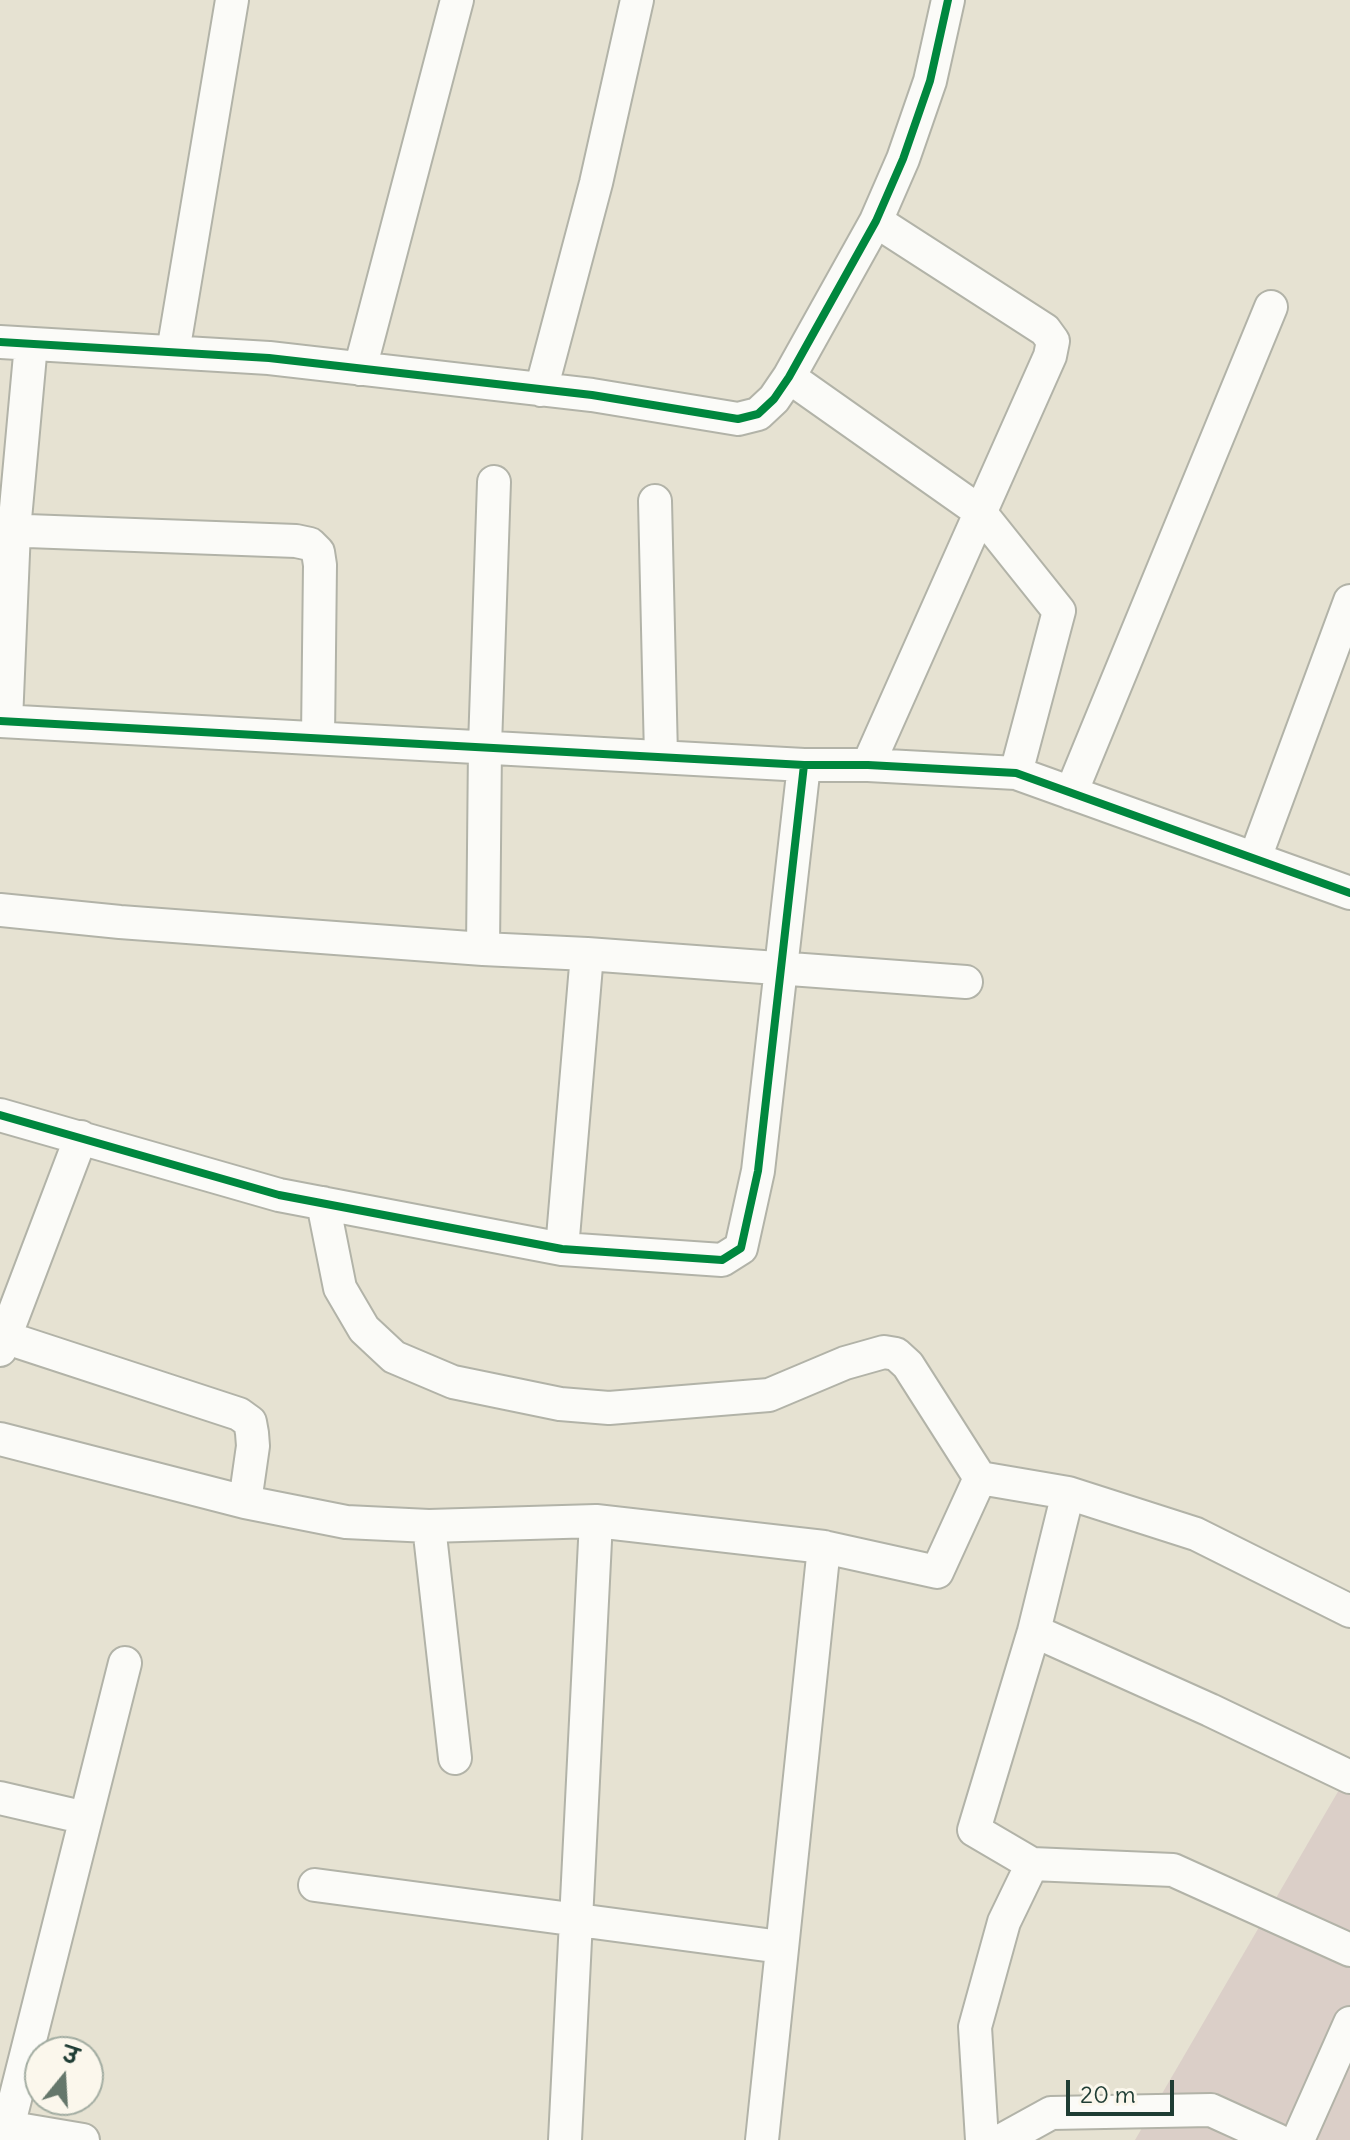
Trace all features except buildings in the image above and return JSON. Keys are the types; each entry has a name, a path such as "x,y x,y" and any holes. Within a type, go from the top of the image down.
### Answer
{"street":[{"path":"173,352 232,0"},
{"path":"360,369 457,0"},
{"path":"541,390 596,183 637,0"},
{"path":"948,0 930,81 903,159 876,221 789,377 774,399 758,414 738,419 592,395 269,358 16,343 7,530 3,721 804,765 868,765 1016,773 1350,893"},
{"path":"868,765 1050,356 1053,341 1045,330 876,221"},
{"path":"1071,793 1271,307"},
{"path":"789,377 979,511 1059,611 1016,773"},
{"path":"483,949 485,746 494,482"},
{"path":"655,501 661,756"},
{"path":"7,530 310,544 318,552 320,565 318,737"},
{"path":"1255,858 1350,601"},
{"path":"0,1115 279,1195 562,1249 722,1260 741,1248 758,1171 804,765"},
{"path":"0,910 120,922 966,982"},
{"path":"562,1249 587,954"},
{"path":"81,1137 2,1343 239,1414 250,1422 253,1446 245,1502"},
{"path":"323,1203 340,1288 364,1329 394,1357 441,1377 560,1404 609,1408 769,1395 845,1363 884,1352 896,1354 908,1365 980,1478 1068,1493 1196,1534 1350,1611"},
{"path":"0,1439 245,1502 346,1522 429,1526 596,1521 824,1547 937,1572 980,1478"},
{"path":"1068,1493 1034,1631 974,1830 1032,1864 1173,1870 1350,1950"},
{"path":"565,2140 596,1521"},
{"path":"429,1526 455,1758"},
{"path":"762,2140 824,1547"},
{"path":"1034,1631 1350,1777"},
{"path":"68,2139 4,2126 125,1663"},
{"path":"0,1798 86,1818"},
{"path":"982,2140 975,2027 1004,1922 1032,1864"},
{"path":"315,1885 781,1947"},
{"path":"1298,2140 1350,2023"},
{"path":"1002,2140 1051,2113 1211,2110 1277,2140"}],"shaded area":[{"path":"1350,1771 1350,2140 1135,2140"}],"cycle path":[{"path":"0,342 269,358 592,395 738,419 758,414 774,399 789,377 876,221 903,159 930,81 948,0"},
{"path":"0,721 804,765 868,765 1016,773 1350,893"},
{"path":"0,1115 279,1195 562,1249 722,1260 741,1248 758,1171 804,765"}]}
